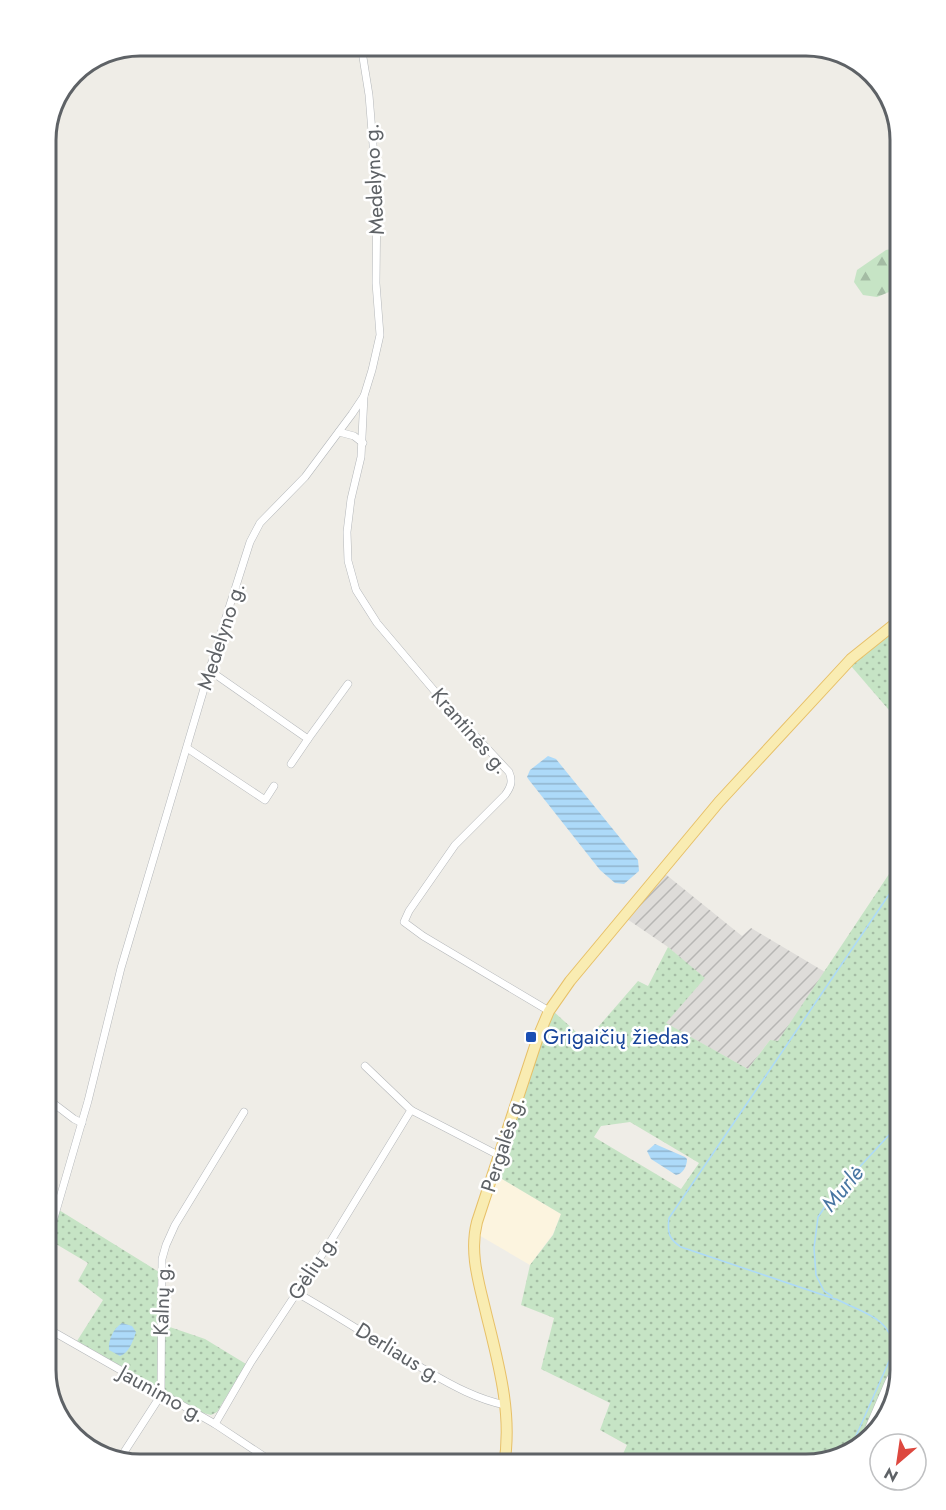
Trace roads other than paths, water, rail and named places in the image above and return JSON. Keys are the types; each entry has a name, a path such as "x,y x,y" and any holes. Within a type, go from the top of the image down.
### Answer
{"main road":[{"name":"Pergalės g.","path":"505,1454 507,1436 503,1387 474,1256 474,1237 538,1037 549,1011 570,981 719,802 840,671 890,628"}],"street":[{"name":"Medelyno g.","path":"55,1215 82,1123 121,968 209,670 250,542 260,523 305,477 364,396 380,335 376,283 377,194 369,95 363,55"},
{"name":"Krantinės g.","path":"364,396 363,443 351,499 347,532 348,561 356,590 376,623 443,701 509,772 512,780 505,795 455,845 409,911 404,922 423,936 549,1011"},
{"path":"339,432 354,436 363,443"},
{"path":"209,670 308,739"},
{"path":"291,764 348,684"},
{"path":"187,748 265,800 274,786"},
{"path":"365,1066 411,1110 500,1156"},
{"path":"55,1105 82,1123"},
{"name":"Gėlių g.","path":"215,1424 251,1362 297,1293 411,1110"},
{"name":"Kalnų g.","path":"161,1395 162,1268 166,1245 175,1226 244,1112"},
{"name":"Derliaus g.","path":"297,1293 391,1351 447,1382 480,1398 505,1405"},
{"name":"Jaunimo g.","path":"55,1333 215,1424 260,1454"},
{"path":"869,1427 889,1380"},
{"path":"123,1453 161,1395"}],"water":[{"path":"548,756 556,759 638,860 639,871 624,884 615,883 600,870 527,777 530,770"},
{"path":"655,1144 685,1157 687,1162 683,1171 676,1175 651,1159 647,1151"},
{"path":"122,1323 132,1326 136,1332 128,1349 120,1356 109,1350 109,1346 110,1339"}],"waterway":[{"path":"835,1299 681,1247 670,1235 669,1218 890,893"},
{"name":"Murlė","path":"832,1296 824,1291 816,1275 814,1248 818,1217 831,1198 890,1134"},
{"name":"Murlė","path":"836,1299 873,1317 881,1323 890,1335"},
{"name":"Murlė","path":"856,1436 890,1359"}],"place":[{"name":"Grigaičių žiedas","path":"531,1037"}]}
